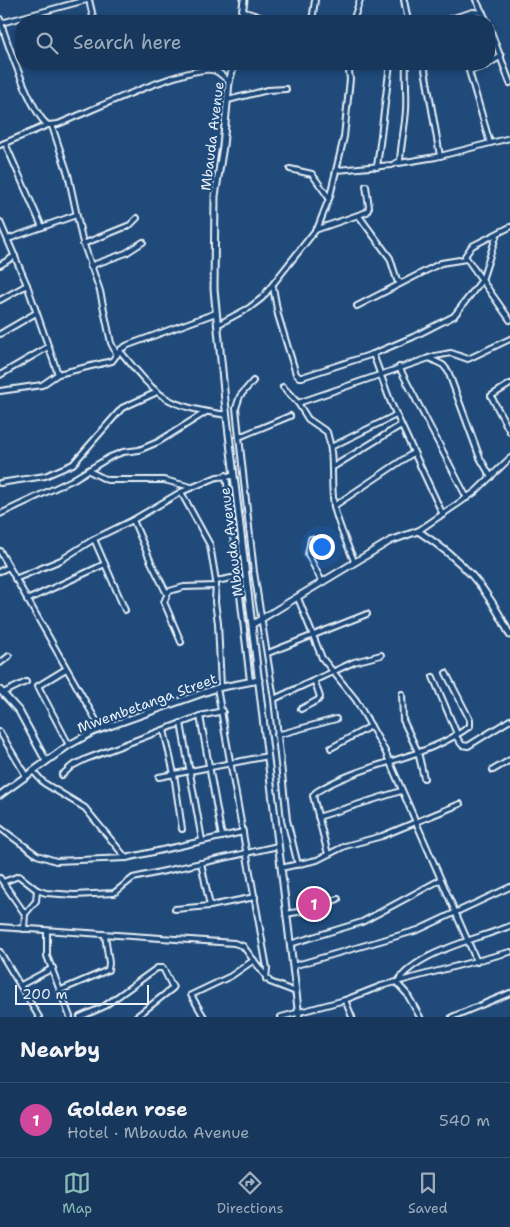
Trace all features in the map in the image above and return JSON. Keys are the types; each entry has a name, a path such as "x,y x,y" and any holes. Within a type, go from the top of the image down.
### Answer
{"street":[{"path":"26,15 88,0 92,15"},
{"path":"242,15 244,0"},
{"path":"313,15 315,0"},
{"path":"355,15 360,0"},
{"path":"404,0 407,15"},
{"path":"476,0 483,13"},
{"path":"242,11 254,15"},
{"path":"463,15 473,12 483,13"},
{"path":"15,18 1,21 15,60"},
{"path":"495,41 510,83"},
{"path":"495,60 501,56"},
{"path":"19,70 38,114 50,126 68,174 83,244 100,291 111,343 155,393 185,408 226,415"},
{"path":"0,145 157,84 204,70 215,71 230,82"},
{"name":"Mbauda Avenue","path":"233,70 215,196 213,261 216,313 226,415 253,624 280,868 299,1014"},
{"path":"217,325 249,308 273,287 315,230 329,198 337,170 345,130 350,79 349,70"},
{"path":"377,167 389,70"},
{"path":"396,163 400,160 406,111 404,85 405,70"},
{"path":"425,70 440,156"},
{"path":"472,70 469,71 490,143"},
{"path":"228,100 268,90 286,89"},
{"path":"337,170 377,167 440,156 510,138"},
{"path":"5,143 42,226"},
{"path":"290,170 312,174 329,198"},
{"path":"315,230 360,216 369,210 366,186"},
{"path":"8,239 76,215"},
{"path":"360,216 384,250 397,280 400,282"},
{"path":"83,244 130,225 137,218"},
{"path":"0,222 27,285 58,374"},
{"path":"510,227 472,246 465,253 466,259 510,320"},
{"path":"273,287 278,315 299,377 373,354 413,337 454,316 482,280 497,234"},
{"path":"90,266 126,253 143,242"},
{"path":"0,265 15,256"},
{"path":"357,306 400,282 441,263 466,259"},
{"path":"0,300 27,285"},
{"path":"0,334 36,312"},
{"path":"0,391 42,384 58,374 112,362 128,344 216,313"},
{"path":"298,403 380,373 430,358 451,353 468,359 510,339"},
{"path":"0,376 48,347"},
{"path":"373,354 396,415 442,515"},
{"path":"430,358 446,367 480,458 491,477"},
{"path":"399,367 467,498"},
{"path":"253,381 240,396 236,408 254,572 268,653 287,820 298,865"},
{"path":"510,384 491,396 510,432"},
{"path":"283,387 298,403 308,419 327,432 333,467 331,478 334,506 354,561"},
{"path":"0,483 45,476 74,464 122,408 155,393"},
{"path":"0,514 89,471 123,452 139,450 158,442 206,412"},
{"path":"331,447 396,415"},
{"path":"239,437 290,416"},
{"path":"504,419 510,416"},
{"path":"333,467 401,425"},
{"path":"334,506 413,453"},
{"path":"253,624 298,598 354,561 390,541 418,531 467,498 510,458"},
{"path":"89,471 108,480 164,480 192,487"},
{"path":"15,579 60,560 94,539 133,520 181,492 226,476 234,476"},
{"path":"226,476 250,682"},
{"path":"181,492 210,545 216,584 219,688 229,764 248,853 267,968 266,979"},
{"path":"133,520 150,562 168,593"},
{"path":"418,531 445,548 463,565 491,598 507,623 510,635"},
{"path":"311,538 308,554 322,582"},
{"path":"94,539 124,610"},
{"path":"0,551 101,728"},
{"path":"27,600 104,564"},
{"path":"0,571 9,567"},
{"path":"181,642 164,602 168,593 184,587 216,584 237,576"},
{"path":"298,598 322,658 356,700 389,760 477,962"},
{"path":"268,653 367,614"},
{"path":"274,699 315,682 354,662 381,655"},
{"path":"0,662 10,656"},
{"path":"66,669 38,686 69,745"},
{"path":"328,854 313,796 316,792 356,772 418,752 456,735 468,727 471,722 446,673"},
{"path":"433,677 456,735 462,745 468,746 510,720"},
{"name":"Mwembetanga Street","path":"0,795 69,745 101,728 219,688 258,680"},
{"path":"26,682 2,692 19,711 46,761"},
{"path":"301,709 320,697 315,682"},
{"path":"402,694 403,720 418,752 424,778"},
{"path":"62,775 72,766 86,759 200,716 223,712"},
{"path":"200,716 222,837"},
{"path":"277,735 336,719"},
{"path":"181,723 202,840"},
{"path":"331,748 371,726"},
{"path":"164,730 174,774 182,829"},
{"path":"0,732 26,776"},
{"path":"159,777 268,756"},
{"path":"493,770 510,760"},
{"path":"33,771 44,783 85,808 126,858"},
{"path":"318,817 401,791"},
{"path":"280,868 298,865 345,846 374,839 460,804"},
{"path":"0,828 28,850 47,860 81,862 126,858 243,832"},
{"path":"25,914 1,880 20,876 37,890 46,893 103,895 114,893 133,878 278,846"},
{"path":"201,863 210,906"},
{"path":"290,944 362,922 440,880"},
{"path":"293,966 418,930 510,887"},
{"path":"24,929 25,914 36,901 37,890"},
{"path":"175,909 210,906 255,896"},
{"path":"286,914 309,910 338,899"},
{"path":"397,983 404,972 414,965 468,940 510,926"},
{"path":"0,927 234,943 242,946 266,979 274,985 296,992"},
{"path":"47,931 46,951 70,1017"},
{"path":"61,990 108,970 109,963 105,934"},
{"path":"0,952 39,1017"},
{"path":"281,1017 299,1014 345,1000 369,990 510,952"},
{"path":"204,1017 191,995 231,976 254,960"},
{"path":"20,985 53,968"},
{"path":"80,1017 103,1007 158,968 163,968 173,988 136,1017"},
{"path":"397,983 407,994 420,1017"},
{"path":"452,1017 510,993"},
{"path":"345,1000 352,1017"}],"place":[{"name":"Golden rose","path":"314,904"}]}
